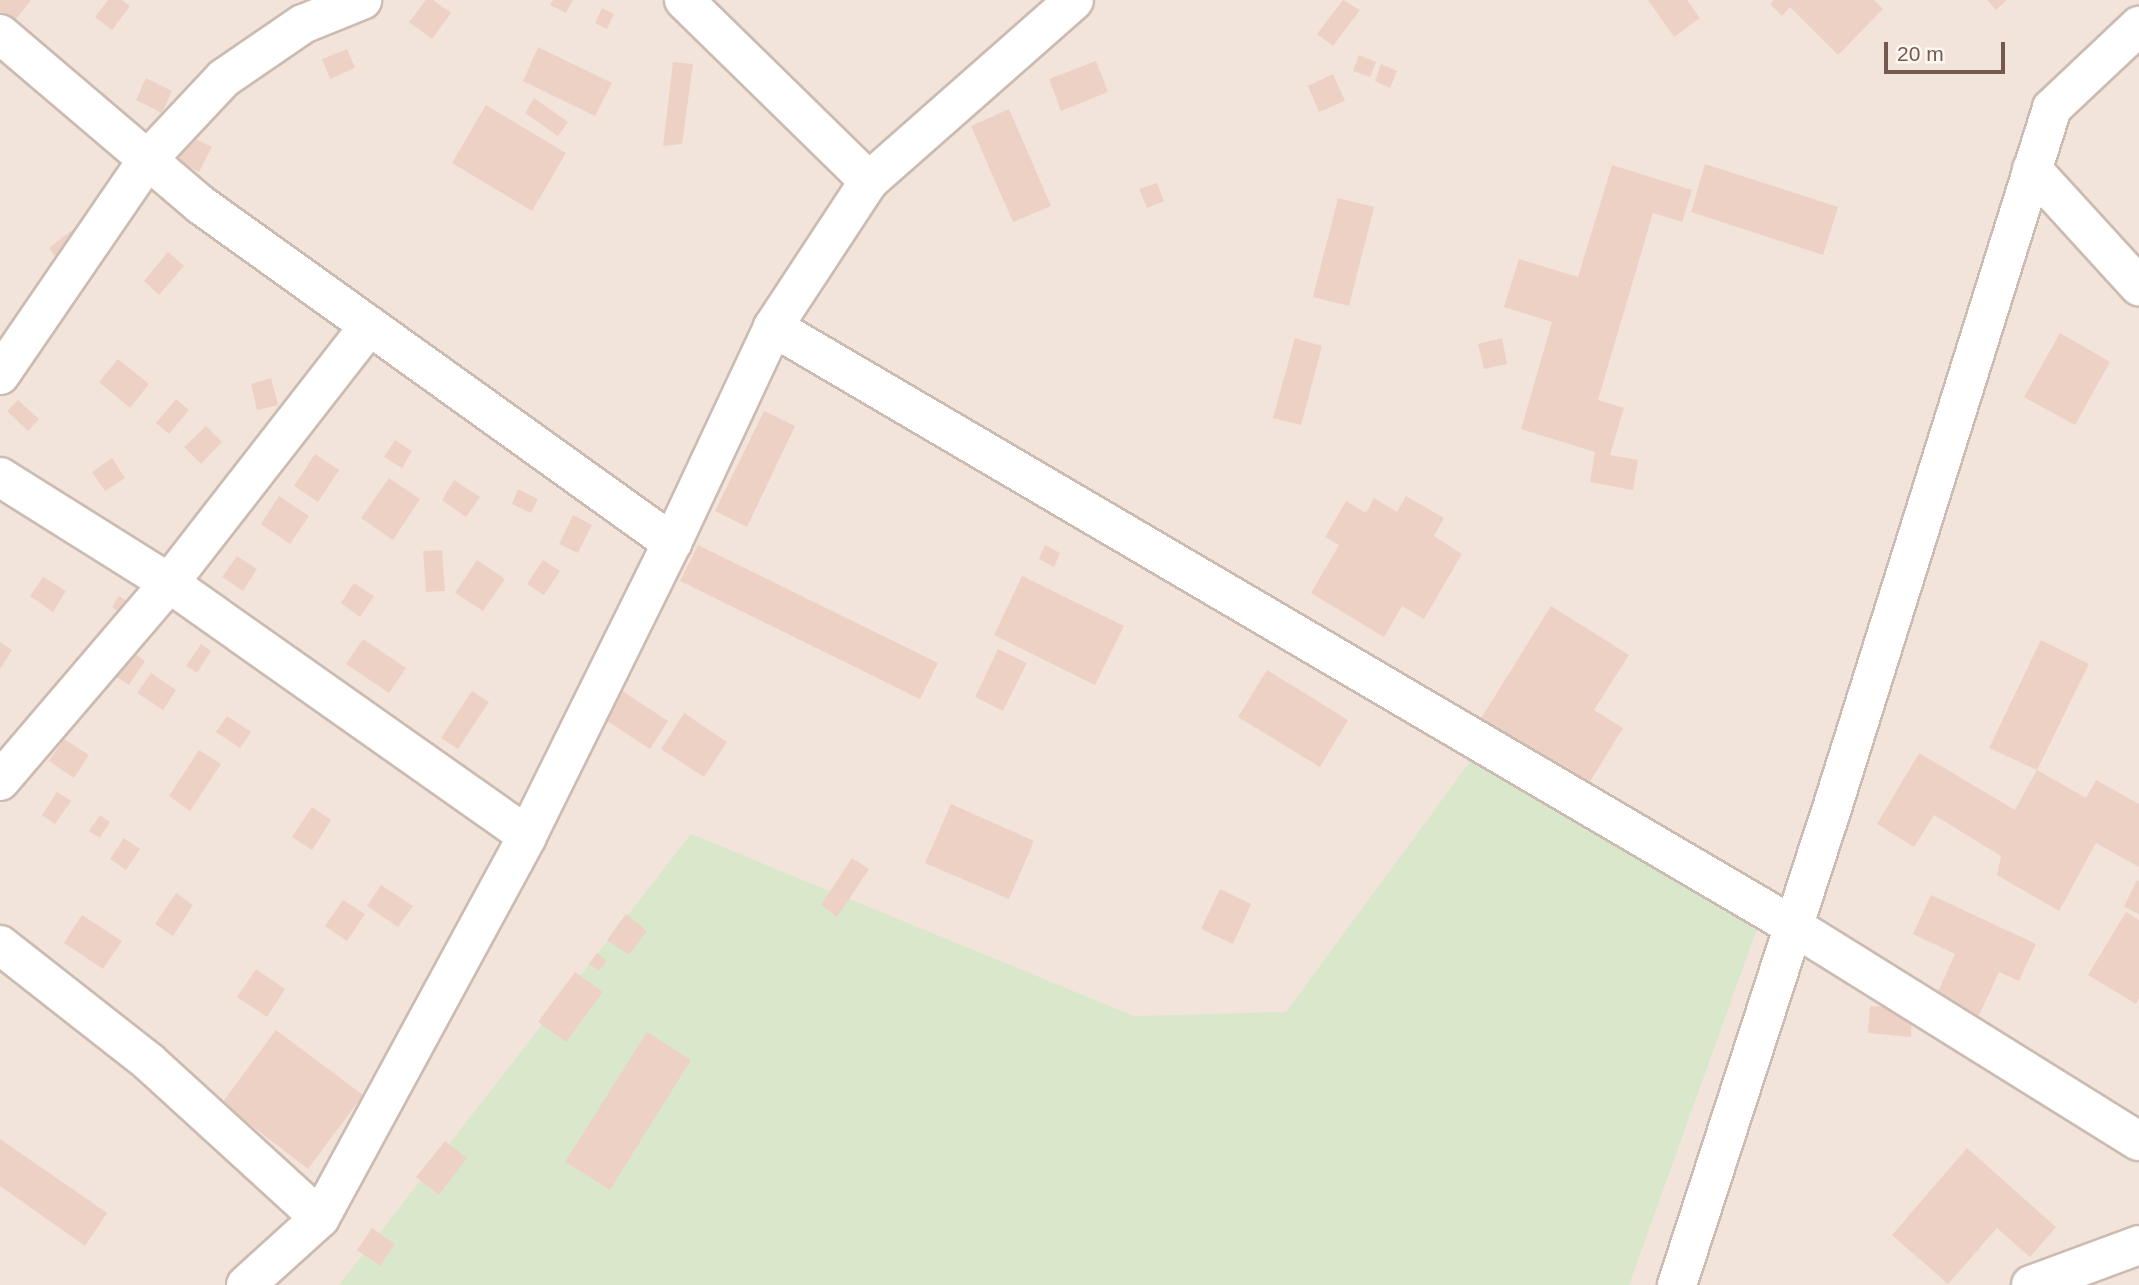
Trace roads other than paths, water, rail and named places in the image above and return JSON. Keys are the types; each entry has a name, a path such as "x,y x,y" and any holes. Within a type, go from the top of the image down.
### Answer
{"street":[{"path":"684,0 869,181"},
{"path":"246,1285 320,1218 527,836 672,543 773,327 869,181 1074,0"},
{"path":"0,375 147,160 224,78 303,24 351,2"},
{"path":"1677,1285 2052,108 2139,26"},
{"path":"0,34 201,205 672,543"},
{"path":"2032,169 2139,286"},
{"path":"0,781 169,583 369,326"},
{"path":"773,327 1793,926 2139,1141"},
{"path":"0,477 169,583 527,836"},
{"path":"0,945 149,1062 320,1218"},
{"path":"2031,1285 2139,1245"}]}
